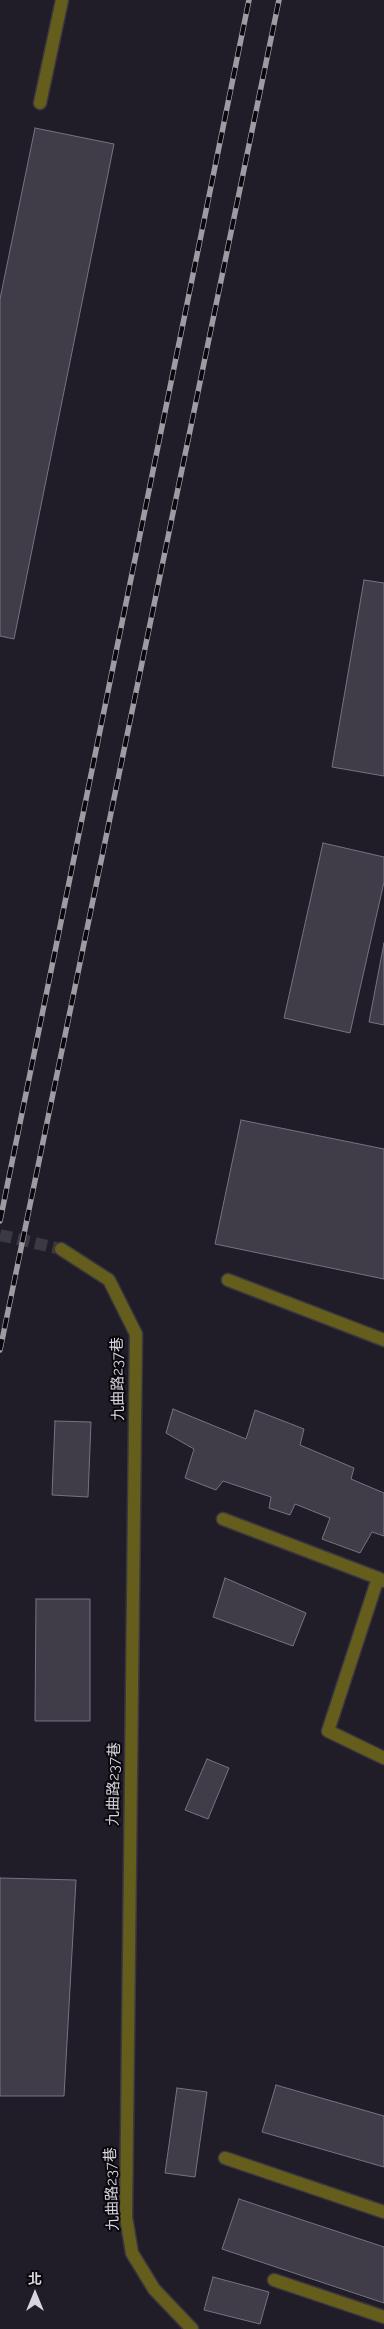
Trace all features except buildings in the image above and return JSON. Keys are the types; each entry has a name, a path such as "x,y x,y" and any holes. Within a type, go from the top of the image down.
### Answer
{"street":[{"path":"40,103 62,0"},
{"name":"九曲路237巷","path":"61,1249 110,1280 136,1334 126,2217 132,2253 154,2289 192,2329"},
{"path":"228,1280 384,1340"},
{"path":"223,1519 381,1580 328,1731 384,1758"},
{"path":"225,2158 384,2212"},
{"path":"274,2280 384,2317"}],"tunnel":[{"path":"0,1235 61,1249"}],"railway":[{"path":"0,1221 249,0"},
{"path":"0,1350 279,0"}]}
